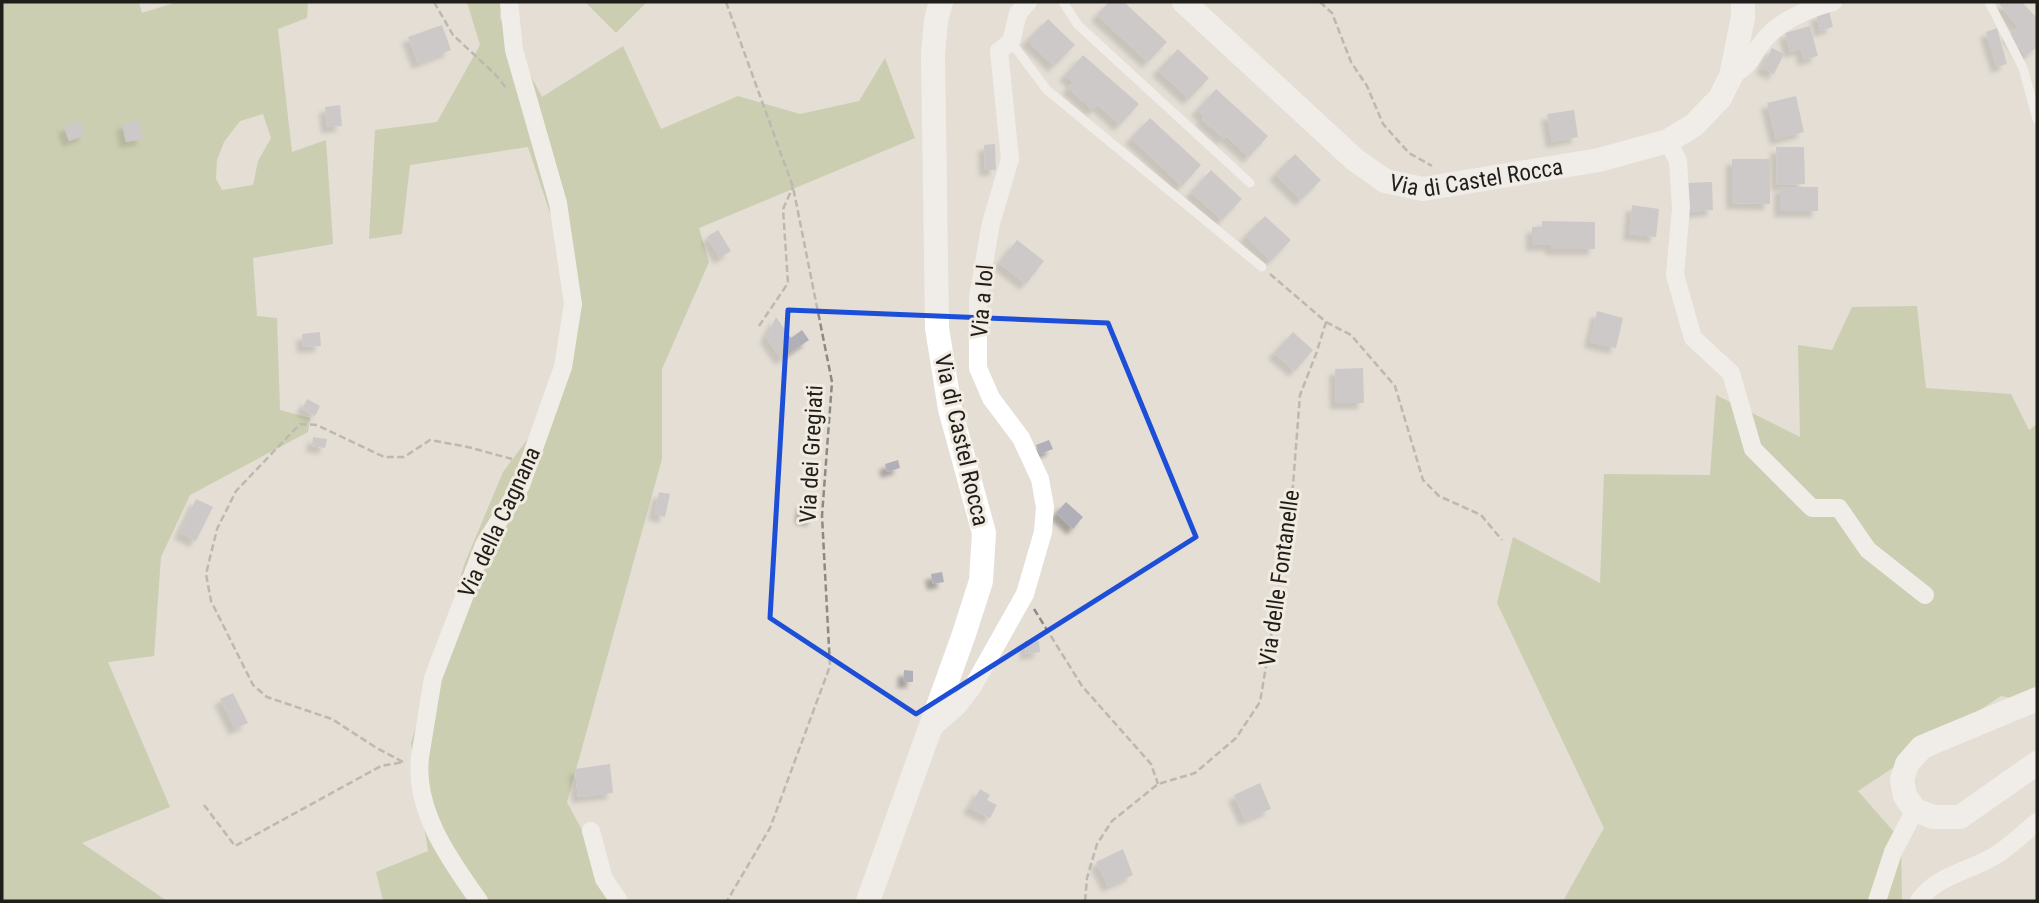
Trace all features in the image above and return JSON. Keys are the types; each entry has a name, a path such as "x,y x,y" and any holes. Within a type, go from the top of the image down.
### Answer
{"main road":[{"name":"Via di Castel Rocca","path":"869,901 981,581 984,533 950,409 937,328 933,54 936,20 941,2"},
{"name":"Via di Castel Rocca","path":"1184,2 1354,159 1385,181 1423,190 1599,159 1668,141 1695,125 1720,97 1731,76 1743,17 1743,2"},
{"path":"2037,699 1922,747 1908,764 1902,780 1905,796 1914,810 1933,817 1960,817 2037,763"}],"street":[{"name":"Via della Cagnana","path":"479,901 451,861 429,820 411,765 433,678 450,629 484,545 522,485 563,367 573,304 558,203 514,50 509,2"},
{"name":"Via a Iol","path":"927,733 958,706 972,688 1025,594 1043,532 1045,507 1041,479 1021,438 991,398 978,368 978,297 991,223 1010,159 999,51 1011,42 1018,13 1028,2"},
{"path":"1731,76 1747,67 1763,40 1775,28 1826,3"},
{"path":"1668,141 1678,161 1681,208 1675,275 1692,338 1731,373 1754,449 1812,508 1839,508 1868,550 1925,595"},
{"path":"1877,901 1893,852 1914,810"},
{"path":"1919,901 1945,878 1992,858 2037,822"},
{"path":"591,831 604,879 619,901"}],"lane":[{"path":"1063,2 1078,25 1250,183"},
{"path":"1989,2 2023,68 2037,119"},
{"path":"1011,42 1047,90 1262,267"}],"path":[{"path":"433,2 453,35 495,74 510,93"},
{"name":"Via dei Gregiati","path":"726,2 793,187 832,382 822,516 830,666 770,828 727,901"},
{"path":"1320,2 1332,13 1351,62 1367,86 1383,124 1409,153 1435,168"},
{"path":"759,326 788,283 783,209 793,187"},
{"path":"1262,267 1325,322 1351,335 1395,386 1423,480 1438,496 1481,515 1502,540"},
{"name":"Via delle Fontanelle","path":"1158,784 1195,774 1236,738 1260,702 1290,523 1300,395 1316,355 1325,322"},
{"path":"411,765 375,747 331,719 267,697 253,685 211,601 206,574 217,529 236,491 300,424 317,425 384,457 404,457 430,440 468,447 529,464"},
{"path":"1025,594 1082,686 1151,764 1158,784 1112,821 1097,844 1087,878 1085,901"},
{"path":"204,806 234,846 381,766 411,765"}],"highlighted area":[{"path":"788,310 1108,323 1196,537 916,714 770,618"}],"green space":[{"path":"2,2 139,2 142,13 177,2 308,2 307,18 278,29 292,152 326,140 333,244 253,258 257,316 277,318 280,410 310,418 308,432 190,495 161,557 154,656 108,662 170,807 82,843 167,901 2,901","holes":["263,114 271,138 258,161 253,185 222,190 216,179 217,160 224,142 240,121"]},
{"path":"467,2 501,2 500,18 542,97 623,46 661,129 738,96 800,114 859,101 885,58 915,138 699,228 709,262 662,369 662,459 567,802 620,901 383,901 376,872 428,851 411,743 464,565 503,472 562,393 577,294 528,147 410,165 402,234 369,239 375,130 437,122 480,45"},
{"path":"585,2 647,2 616,33"},
{"path":"1917,306 1926,388 2011,394 2029,430 2037,424 2037,703 2001,696 1858,791 1901,840 1902,901 1563,901 1604,828 1497,603 1513,537 1600,583 1604,474 1710,475 1716,395 1800,437 1798,345 1832,350 1852,307"}],"building":[{"path":"1109,2 1124,2 1167,42 1148,62 1097,15"},
{"path":"2022,2 2037,18 2037,47 2026,56 2008,35 2018,27 1999,4"},
{"path":"1829,11 1833,27 1820,31 1816,15"},
{"path":"1048,19 1075,45 1054,66 1027,40"},
{"path":"442,25 451,50 418,63 408,37"},
{"path":"1810,26 1818,56 1804,60 1801,49 1790,52 1785,33"},
{"path":"1997,28 2007,64 1997,67 1986,32"},
{"path":"1772,48 1784,54 1774,74 1762,68"},
{"path":"1178,49 1209,78 1189,99 1158,70"},
{"path":"1083,55 1139,104 1120,125 1098,105 1093,110 1068,88 1073,82 1065,75"},
{"path":"1216,89 1268,136 1249,157 1226,136 1224,139 1202,119 1204,116 1197,110"},
{"path":"1796,96 1804,132 1776,139 1767,103"},
{"path":"340,105 342,126 327,127 325,107"},
{"path":"1574,110 1578,137 1552,142 1547,114"},
{"path":"1150,118 1201,165 1182,186 1131,138"},
{"path":"139,120 143,139 126,142 122,124"},
{"path":"80,121 85,135 69,141 64,127"},
{"path":"995,144 996,170 985,170 984,145"},
{"path":"1776,147 1804,147 1805,184 1777,185"},
{"path":"1295,154 1321,180 1301,200 1275,174"},
{"path":"1732,159 1770,159 1770,204 1732,203"},
{"path":"1211,170 1242,199 1222,220 1191,192"},
{"path":"1712,182 1713,210 1686,212 1685,183"},
{"path":"1780,187 1818,187 1818,211 1780,211"},
{"path":"1632,205 1659,209 1656,237 1629,234"},
{"path":"1265,216 1291,240 1271,261 1245,236"},
{"path":"1542,221 1595,222 1595,249 1551,249 1551,245 1532,245 1532,227 1542,227"},
{"path":"718,230 731,251 720,258 707,237"},
{"path":"1017,240 1044,261 1026,284 999,263"},
{"path":"1597,311 1623,318 1616,348 1590,342"},
{"path":"776,317 791,338 802,330 809,340 781,359 766,337"},
{"path":"320,332 321,346 303,347 302,334"},
{"path":"1293,332 1313,350 1295,371 1274,353"},
{"path":"1363,368 1364,403 1336,403 1335,369"},
{"path":"307,399 320,406 315,416 302,409"},
{"path":"313,437 327,439 325,448 312,446"},
{"path":"1049,440 1053,449 1040,454 1036,445"},
{"path":"898,460 900,468 887,472 885,464"},
{"path":"659,492 670,494 665,517 654,514"},
{"path":"196,499 213,507 196,541 180,533"},
{"path":"803,502 816,504 813,520 801,518"},
{"path":"1066,502 1083,517 1073,529 1056,513"},
{"path":"942,572 944,582 933,584 931,574"},
{"path":"1025,641 1039,641 1040,652 1026,654"},
{"path":"904,670 913,671 913,682 903,682"},
{"path":"233,693 248,723 235,729 220,699"},
{"path":"610,764 613,793 578,797 575,769"},
{"path":"1260,783 1271,809 1245,820 1234,795"},
{"path":"980,789 990,795 987,800 997,805 990,818 969,808"},
{"path":"1123,849 1133,875 1108,886 1096,862"}]}
